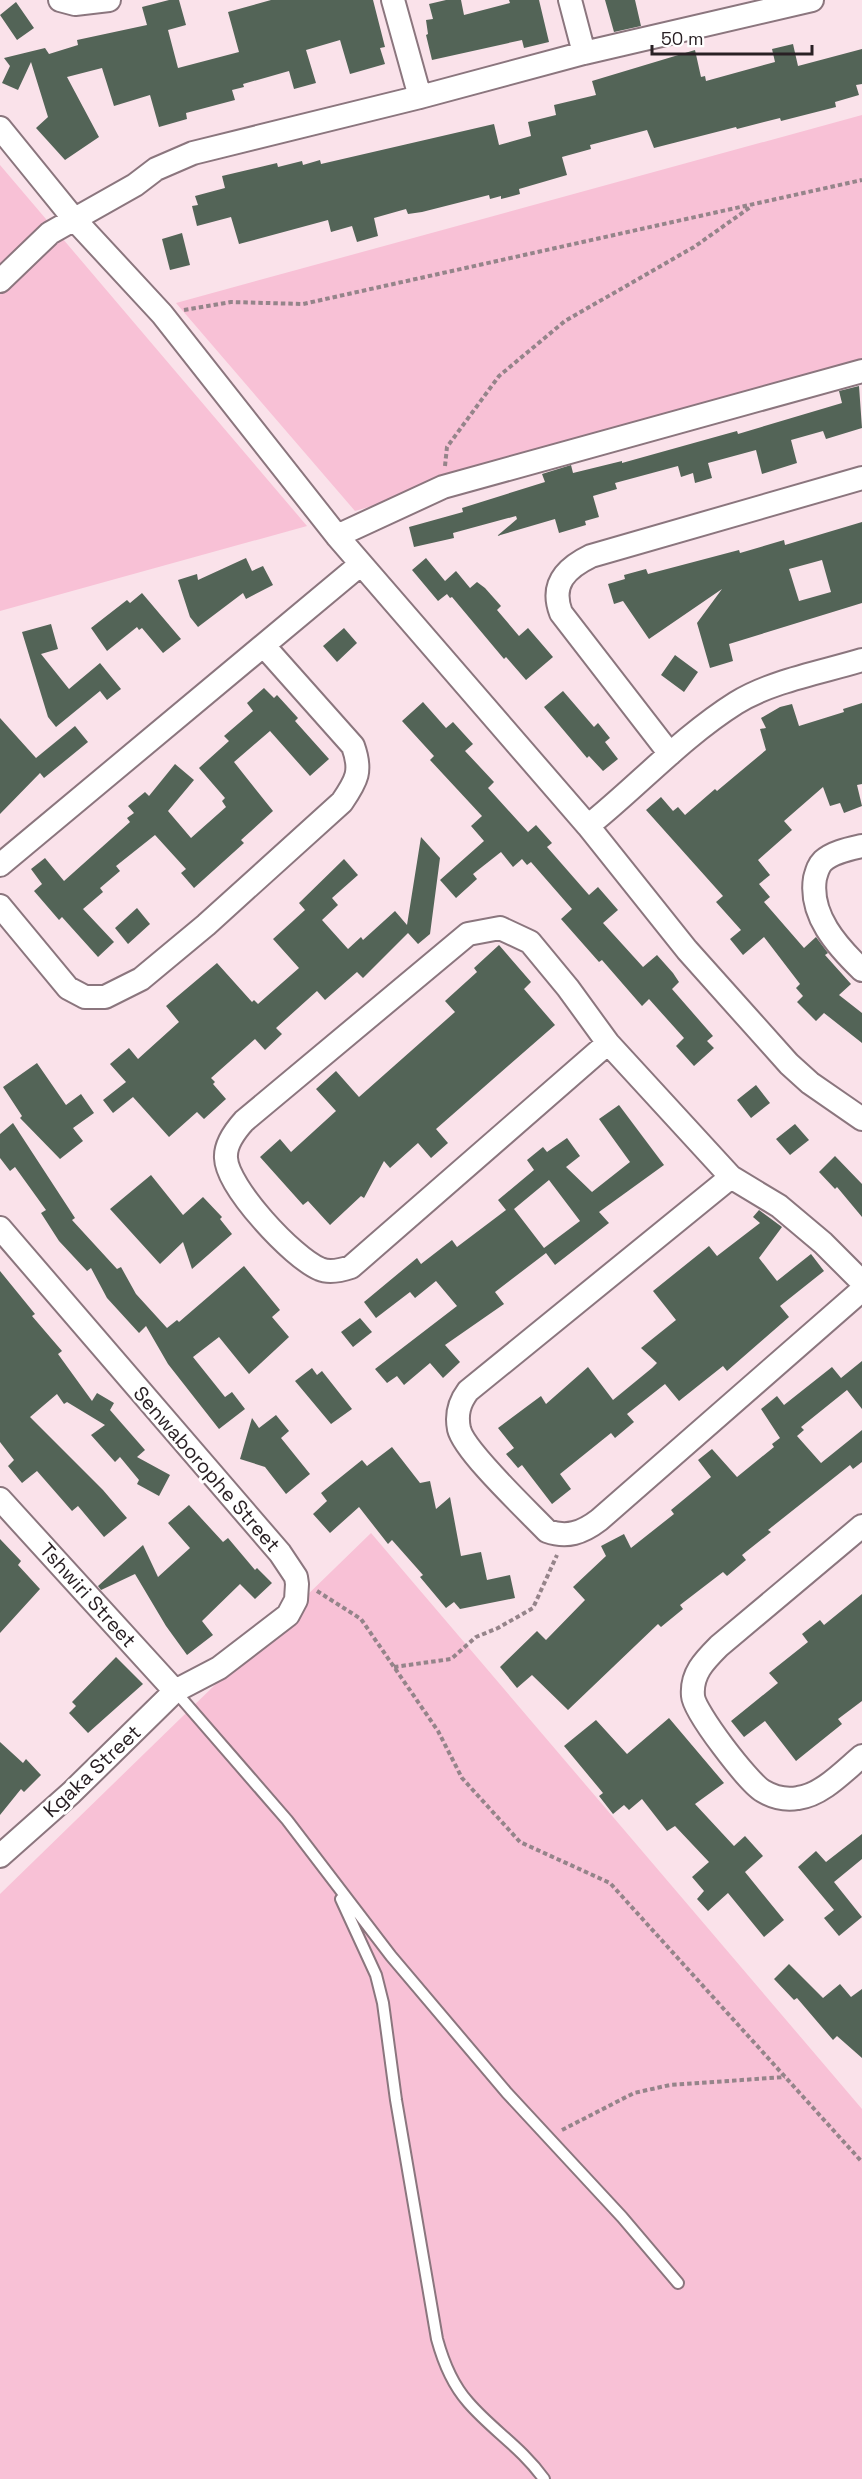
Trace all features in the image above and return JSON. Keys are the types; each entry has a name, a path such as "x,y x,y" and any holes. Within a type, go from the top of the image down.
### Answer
{"street":[{"path":"60,0 75,4 109,0"},
{"path":"393,0 420,97"},
{"path":"570,0 584,52"},
{"path":"0,281 50,233 135,185 156,169 193,153 420,97 584,52 812,0"},
{"path":"0,128 74,219 162,314 337,536 588,826 687,950 789,1064 810,1083 862,1119"},
{"path":"337,536 443,487 862,371"},
{"path":"670,754 561,613 556,597 560,579 576,563 591,556 862,478"},
{"path":"0,865 361,564"},
{"path":"0,906 68,988 85,997 105,997 141,979 206,925 342,802 353,787 359,766 353,746 264,646"},
{"path":"588,826 628,794 670,754 747,697 862,660"},
{"path":"862,846 824,860 818,866 814,888 820,919 828,932 862,970"},
{"path":"608,1044 351,1267 331,1271 320,1269 304,1258 285,1241 241,1193 227,1168 226,1154 232,1137 244,1122 468,934 478,930 501,928 530,942 568,988 608,1044 730,1177 779,1206 857,1270"},
{"path":"730,1177 468,1391 460,1402 459,1430 470,1448 546,1531 566,1536 590,1527 862,1290"},
{"name":"Senwaborophe Street","path":"0,1228 280,1553 296,1577"},
{"name":"Tshwiri Street","path":"0,1499 175,1691"},
{"path":"862,1526 719,1646 699,1667 693,1688 695,1706 725,1749 761,1790 779,1798 794,1799 812,1795 862,1756"},
{"path":"175,1691 219,1668 288,1615 296,1600 296,1577"},
{"name":"Kgaka Street","path":"3,1848 71,1793 175,1691"}],"lane":[{"path":"175,1691 287,1820 391,1956 678,2283"},
{"path":"333,1882 376,1975 383,2003 396,2100 437,2339 444,2362 468,2402 530,2459 544,2479"}],"path":[{"path":"162,314 231,302 303,304 862,180"},
{"path":"443,487 447,447 500,376 565,321 694,247 755,204"},
{"path":"394,1667 451,1659 476,1637 498,1628 533,1608 566,1536"},
{"path":"296,1577 361,1619 438,1731 462,1778 520,1842 610,1883 862,2162"},
{"path":"548,2137 634,2093 669,2085 786,2077"}],"shaded area":[{"path":"862,115 862,365 355,511 176,303"},
{"path":"0,165 307,526 0,611"},
{"path":"371,1533 862,2109 862,2479 0,2479 0,1894"}],"building":[{"path":"169,0 179,0 186,25 168,30 178,68 239,52 228,12 271,0 373,0 385,47 380,48 385,64 350,74 340,40 306,50 316,83 294,89 289,71 243,84 244,87 232,90 235,100 186,113 187,119 159,127 150,95 114,106 102,68 67,77 99,137 65,160 36,128 48,117 31,62 18,90 2,83 10,66 4,58 45,48 49,54 78,45 77,40 147,25 142,7"},
{"path":"446,0 461,0 464,15 510,3 509,0 539,0 549,42 524,48 522,40 432,60 426,35 428,34 426,20 433,19 429,4"},
{"path":"605,0 635,0 641,26 614,32"},
{"path":"16,2 34,28 17,40 0,15"},
{"path":"793,44 798,66 862,49 862,84 856,85 859,95 835,102 836,107 781,121 780,118 737,129 736,127 654,148 647,130 590,145 591,149 562,157 567,175 519,189 520,194 501,199 501,196 490,199 489,195 422,212 408,214 406,209 374,218 378,236 357,242 352,226 331,232 328,220 239,244 231,217 197,226 192,206 198,205 195,196 225,188 222,176 277,163 278,167 302,161 303,165 320,160 321,164 494,124 499,145 531,136 528,122 556,115 554,105 596,95 592,81 695,50 701,77 705,76 706,81 775,62 772,49"},
{"path":"182,233 190,265 170,270 162,239"},
{"path":"859,386 862,428 826,439 823,431 791,440 797,463 762,474 756,450 708,463 712,478 695,483 693,473 681,477 678,466 615,483 617,489 593,496 599,517 585,521 586,525 559,533 555,519 497,536 517,519 516,516 453,533 454,538 414,547 409,527 463,512 462,508 545,482 542,474 571,465 573,473 622,461 622,463 737,431 738,434 842,403 839,391"},
{"path":"862,522 862,603 729,644 733,661 710,668 697,623 722,589 649,639 623,601 614,604 608,584 625,579 624,575 646,569 648,574 739,550 740,553 784,540 785,545","holes":["822,560 831,592 799,601 789,569"]},
{"path":"246,558 252,571 263,566 273,585 246,599 243,593 198,627 190,617 178,580 197,574 198,580"},
{"path":"426,558 445,581 456,571 470,588 477,582 485,588 501,606 497,610 519,636 528,628 553,657 526,680 506,657 504,659 452,597 450,598 447,594 438,601 412,570"},
{"path":"142,593 181,639 163,653 142,628 139,630 137,627 107,651 91,628 127,600 130,603"},
{"path":"51,624 58,649 41,654 69,689 100,663 121,689 107,700 100,691 56,727 48,717 22,632"},
{"path":"344,628 357,643 337,662 323,646"},
{"path":"675,655 698,672 684,692 661,675"},
{"path":"264,688 274,698 277,695 298,718 295,721 329,759 310,776 270,731 234,762 273,811 241,840 244,843 194,888 181,873 186,869 155,835 116,866 120,871 100,888 103,892 83,909 114,942 98,957 62,917 59,920 34,891 42,884 31,869 45,858 64,881 130,822 127,818 134,813 128,806 145,792 149,796 175,764 194,780 168,811 191,838 226,807 222,801 225,798 199,768 229,741 224,736 253,711 247,703"},
{"path":"563,691 594,727 598,723 610,738 605,742 618,759 603,771 589,756 587,758 544,707"},
{"path":"423,702 446,728 453,722 473,744 465,751 494,782 488,788 528,832 536,825 552,843 547,847 589,895 598,887 618,910 603,923 643,967 657,955 673,973 679,982 672,989 713,1036 707,1041 714,1048 694,1066 676,1046 684,1038 649,999 642,1006 602,960 599,962 561,919 572,909 531,862 527,865 522,859 513,867 501,852 473,874 477,879 456,898 440,880 484,841 471,826 482,816 430,760 434,756 402,721"},
{"path":"862,703 862,784 857,785 862,806 844,813 840,803 830,806 823,787 784,821 792,830 758,860 770,875 759,884 770,897 764,902 804,948 816,937 828,953 825,955 851,984 839,995 862,1013 862,1043 824,1013 816,1021 797,1002 803,996 796,988 800,984 764,937 743,955 730,939 741,930 716,902 723,896 646,810 661,797 673,811 678,807 685,815 715,789 717,791 766,750 760,729 766,728 761,718 780,707 792,704 799,726 844,712 843,709"},
{"path":"0,718 36,758 75,726 88,742 44,778 40,773 0,814"},
{"path":"421,837 440,858 430,934 418,944 408,933 363,978 357,972 325,1000 317,991 276,1028 282,1034 265,1050 255,1039 211,1078 215,1082 213,1084 226,1099 204,1119 197,1112 169,1137 133,1097 113,1113 103,1100 126,1082 110,1064 129,1048 138,1059 179,1022 166,1006 217,963 252,1002 254,1000 258,1004 299,968 273,939 305,910 299,903 344,859 358,875 332,898 338,905 322,920 348,949 361,937 363,940 395,911 407,925"},
{"path":"137,908 150,924 128,944 115,928"},
{"path":"499,945 531,982 524,989 555,1025 436,1129 448,1143 431,1158 418,1143 390,1168 384,1161 364,1198 361,1196 330,1225 308,1201 303,1205 260,1157 280,1139 291,1152 336,1111 316,1089 336,1071 359,1097 455,1012 445,1001 477,972 474,968"},
{"path":"37,1063 66,1105 81,1094 94,1113 73,1128 83,1141 60,1159 20,1118 22,1116 3,1087"},
{"path":"756,1085 770,1103 751,1118 737,1100"},
{"path":"619,1105 664,1165 599,1212 609,1223 555,1265 546,1253 495,1292 504,1304 445,1345 460,1362 443,1378 430,1363 404,1385 397,1376 387,1383 375,1369 457,1306 436,1281 415,1298 410,1292 376,1318 364,1302 417,1258 421,1264 452,1240 457,1247 506,1210 498,1200 534,1170 527,1160 543,1147 547,1152 567,1138 580,1156 566,1167 592,1192 630,1162 599,1119","holes":["549,1180 580,1221 544,1248 514,1209"]},
{"path":"13,1123 75,1218 72,1220 117,1269 121,1267 136,1294 167,1328 177,1320 179,1322 244,1266 280,1310 272,1317 289,1337 249,1374 219,1337 193,1357 225,1397 232,1392 245,1409 219,1429 168,1364 146,1326 139,1333 107,1298 91,1268 87,1271 59,1241 41,1213 46,1210 15,1167 10,1171 0,1158 0,1134"},
{"path":"795,1124 809,1140 790,1155 776,1139"},
{"path":"835,1156 862,1184 862,1217 837,1187 835,1189 819,1172"},
{"path":"151,1175 183,1215 203,1197 222,1217 220,1219 232,1234 192,1269 183,1242 160,1264 110,1209"},
{"path":"759,1210 782,1227 759,1258 777,1281 811,1254 824,1271 780,1306 789,1317 727,1371 723,1366 679,1401 665,1384 627,1414 634,1422 615,1438 611,1433 560,1474 571,1489 552,1504 522,1465 518,1468 506,1454 514,1448 498,1428 541,1396 546,1404 588,1367 613,1400 652,1368 657,1363 641,1348 676,1320 653,1291 709,1246 717,1256 760,1223 753,1217"},
{"path":"0,1271 35,1314 32,1316 62,1351 58,1354 92,1401 97,1393 114,1403 110,1410 145,1450 137,1457 170,1475 159,1496 137,1484 139,1480 120,1457 115,1462 91,1435 105,1425 67,1402 64,1404 57,1394 30,1417 103,1490 127,1518 104,1537 78,1506 72,1511 37,1471 22,1483 8,1466 14,1460 0,1442"},
{"path":"360,1318 372,1332 353,1347 341,1332"},
{"path":"862,1361 862,1409 847,1390 801,1427 804,1430 797,1436 821,1463 862,1430 862,1462 853,1469 850,1465 768,1530 771,1532 742,1555 746,1560 727,1576 723,1572 680,1605 683,1609 661,1627 658,1624 568,1710 532,1675 517,1688 500,1667 537,1631 546,1640 585,1600 573,1587 606,1556 601,1546 624,1534 631,1548 674,1514 671,1510 711,1477 698,1460 712,1449 737,1477 774,1447 772,1444 780,1438 761,1409 777,1396 784,1405 832,1367 841,1378"},
{"path":"312,1368 317,1375 322,1371 352,1409 331,1424 295,1381"},
{"path":"276,1415 289,1431 281,1438 310,1474 286,1494 265,1467 240,1459 252,1418 259,1428"},
{"path":"392,1447 420,1483 430,1481 436,1509 450,1497 461,1556 481,1552 487,1580 510,1575 515,1598 460,1609 454,1602 446,1608 420,1577 423,1575 392,1540 388,1544 359,1507 330,1533 313,1514 327,1501 321,1493 362,1460 367,1466"},
{"path":"189,1505 223,1542 228,1538 255,1570 257,1568 272,1583 255,1599 240,1584 202,1621 213,1635 187,1655 166,1626 135,1574 101,1590 98,1586 143,1545 158,1577 190,1548 168,1523"},
{"path":"0,1539 21,1561 18,1565 40,1589 0,1633"},
{"path":"862,1594 862,1701 838,1719 842,1724 796,1761 765,1721 744,1737 731,1721 778,1683 769,1673 808,1642 802,1634 820,1620 824,1625"},
{"path":"116,1657 143,1684 88,1733 69,1713 76,1706 72,1702"},
{"path":"669,1718 724,1783 695,1804 734,1846 745,1836 763,1856 745,1872 784,1920 764,1937 728,1893 708,1911 697,1899 704,1891 692,1877 709,1862 675,1826 667,1831 642,1799 629,1810 624,1805 613,1814 599,1796 603,1793 564,1746 596,1720 627,1754"},
{"path":"0,1742 23,1763 26,1759 41,1775 24,1792 21,1789 0,1815"},
{"path":"862,1834 862,1859 834,1882 862,1917 839,1936 824,1918 834,1910 798,1867 816,1851 826,1862"},
{"path":"789,1964 823,1998 840,1984 851,1997 862,1989 862,2058 837,2036 833,2040 797,1998 794,2000 774,1979"}]}
